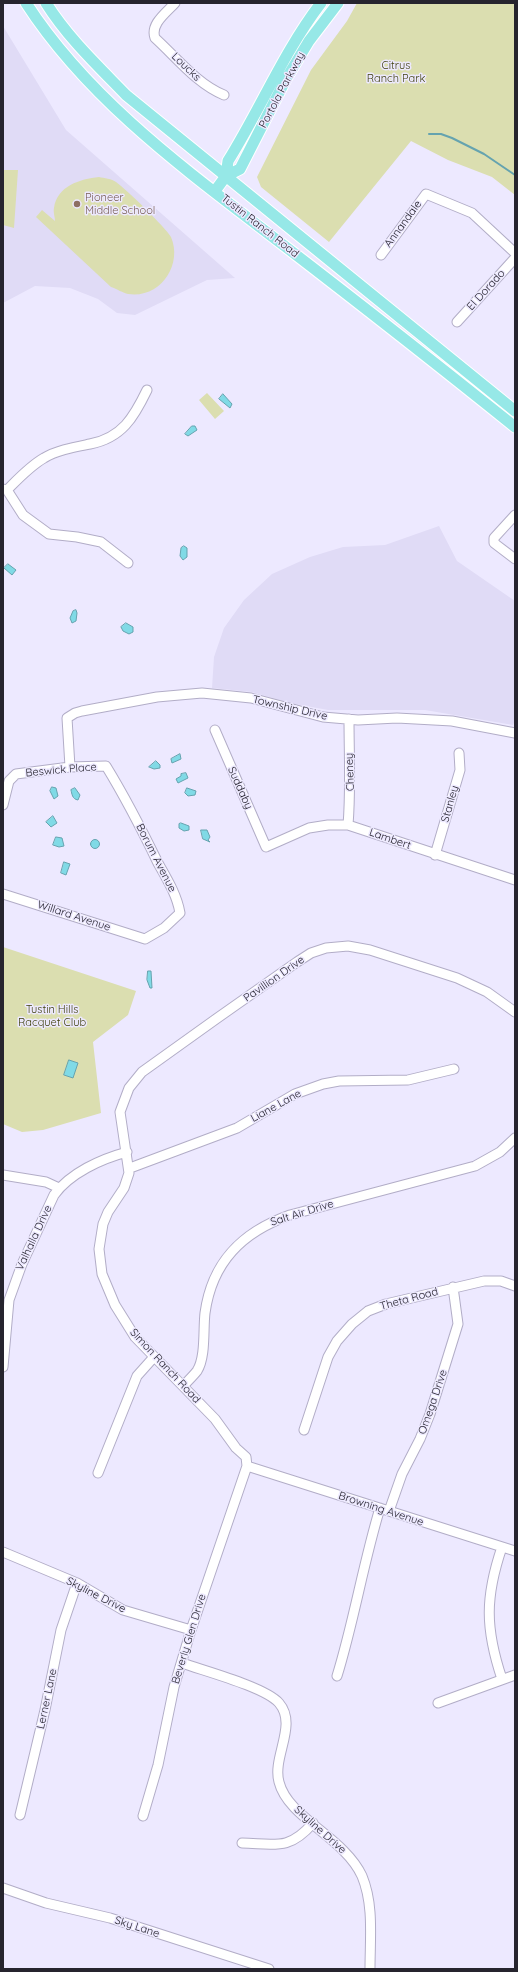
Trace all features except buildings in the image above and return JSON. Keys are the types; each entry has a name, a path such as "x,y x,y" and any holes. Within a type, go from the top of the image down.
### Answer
{"main road":[{"name":"Tustin Ranch Road","path":"26,3 60,50 85,78 123,116 215,191 515,428"},
{"name":"Tustin Ranch Road","path":"46,3 57,20 86,54 126,96 515,411"},
{"name":"Portola Parkway","path":"226,176 228,161 282,60 303,27 321,3"},
{"name":"Portola Parkway","path":"215,191 226,176 240,168 286,79 309,41 338,3"}],"street":[{"name":"Loucks","path":"175,3 154,26 155,38 201,82 212,90 224,95"},
{"name":"Annandale","path":"381,255 426,194 472,213 515,253"},
{"name":"El Dorado","path":"457,322 515,258"},
{"path":"128,563 101,542 77,537 49,534 23,515 5,490 44,458 68,448 93,444 118,433 135,415 147,390"},
{"path":"515,515 494,538 494,543 515,559"},
{"name":"Township Drive","path":"70,767 67,718 74,713 150,698 202,693 251,698 323,717 349,719 397,718 452,721 515,732"},
{"name":"Cheney","path":"348,825 351,794 349,771 349,719"},
{"name":"Suddaby","path":"215,730 266,847"},
{"name":"Stanley","path":"435,854 460,770 459,754"},
{"name":"Beswick Place","path":"3,805 9,781 16,774 70,767 106,766"},
{"name":"Borum Avenue","path":"106,766 134,814 178,902 180,913 164,928 145,939"},
{"name":"Lambert","path":"266,847 309,828 328,825 348,825 515,880"},
{"name":"Willard Avenue","path":"3,894 145,939"},
{"name":"Pavillion Drive","path":"130,1168 120,1112 129,1088 142,1072 297,962 321,950 348,946 370,950 474,984 515,1012"},
{"name":"Liane Lane","path":"130,1168 237,1128 295,1094 323,1084 339,1081 408,1080 454,1069"},
{"name":"Salt Air Drive","path":"183,1386 198,1369 202,1360 205,1312 214,1280 227,1256 248,1236 262,1226 290,1215 475,1166 500,1152 515,1138"},
{"name":"Valhalla Drive","path":"3,1367 8,1300 22,1264 48,1207 59,1188 74,1176 103,1160 127,1152"},
{"name":"Simon Ranch Road","path":"130,1168 124,1188 108,1212 100,1237 100,1264 108,1289 125,1323 154,1357 215,1419 236,1448 246,1457 247,1466"},
{"path":"3,1175 46,1182 59,1188"},
{"name":"Theta Road","path":"304,1430 328,1357 337,1341 352,1324 368,1311 386,1304 453,1287 484,1281 501,1281 515,1286"},
{"name":"Omega Drive","path":"337,1676 355,1611 368,1547 420,1439 430,1414 458,1324 453,1287"},
{"path":"98,1473 137,1376 154,1357"},
{"name":"Browning Avenue","path":"247,1466 515,1551"},
{"name":"Beverly Glen Drive","path":"143,1816 158,1766 174,1687 191,1630 247,1466"},
{"path":"502,1547 493,1572 488,1615 493,1648 502,1679"},
{"name":"Skyline Drive","path":"3,1552 77,1584 123,1610 191,1630"},
{"name":"Lerner Lane","path":"20,1815 45,1710 61,1630 77,1584"},
{"name":"Skyline Drive","path":"182,1663 264,1692 281,1705 286,1718 278,1761 278,1781 289,1800 313,1823 341,1846 353,1861 362,1876 370,1911 370,1969"},
{"path":"438,1703 515,1675"},
{"path":"242,1843 281,1845 293,1842 303,1836 313,1823"},
{"name":"Sky Lane","path":"3,1888 46,1903 110,1918 269,1969"}],"shaded area":[{"name":"Pioneer Middle School","path":"3,26 66,130 235,278 207,280 135,315 117,313 98,299 70,288 35,286 3,303"},
{"path":"439,526 457,561 515,601 515,720 513,725 425,710 328,710 290,703 252,692 212,688 214,657 224,628 244,600 272,574 310,557 343,547 385,545"}],"green space":[{"name":"Citrus Ranch Park","path":"357,3 515,3 515,195 492,177 448,160 411,141 329,242 261,187 257,177 311,70 347,21"},
{"path":"3,170 18,170 14,228 3,225"},
{"path":"99,177 112,180 121,186 154,217 171,237 174,248 174,258 171,269 159,286 150,291 140,294 128,294 111,287 36,217 42,210 55,221 54,210 56,200 65,189 77,182"},
{"path":"207,393 224,411 215,419 199,400"},
{"name":"Tustin Hills Racquet Club","path":"3,947 136,991 128,1015 93,1042 101,1113 43,1130 22,1132 3,1124"}],"water":[{"path":"223,394 232,404 230,408 219,399"},
{"path":"192,426 195,426 197,430 188,436 185,434"},
{"path":"184,546 187,548 187,557 183,560 180,556 181,548"},
{"path":"8,564 16,570 12,575 4,568"},
{"path":"76,610 76,621 72,623 70,618 73,611"},
{"path":"126,623 133,627 133,632 129,634 123,631 121,627"},
{"path":"180,754 181,759 172,763 171,759"},
{"path":"156,761 160,765 160,768 154,769 149,767"},
{"path":"186,773 188,778 178,783 176,779 181,776 181,774"},
{"path":"52,787 56,788 58,796 54,799 50,791"},
{"path":"75,788 80,795 78,800 73,797 71,790"},
{"path":"187,788 196,791 195,795 188,796 185,793"},
{"path":"53,816 57,823 51,827 46,822"},
{"path":"181,823 189,826 189,830 184,831 179,828 179,824"},
{"path":"201,830 207,830 210,837 208,840 210,842 203,839"},
{"path":"56,837 62,838 64,846 59,847 53,845"},
{"path":"93,840 97,840 99,844 97,848 93,848 91,846 91,842"},
{"path":"64,862 70,864 66,875 61,873"},
{"path":"148,971 151,971 152,988 150,988 147,980"},
{"path":"69,1060 78,1063 73,1078 64,1075"}],"waterway":[{"path":"429,134 441,134 452,138 484,154 515,175"}],"place":[{"name":"Pioneer Middle School","path":"77,204"}]}
